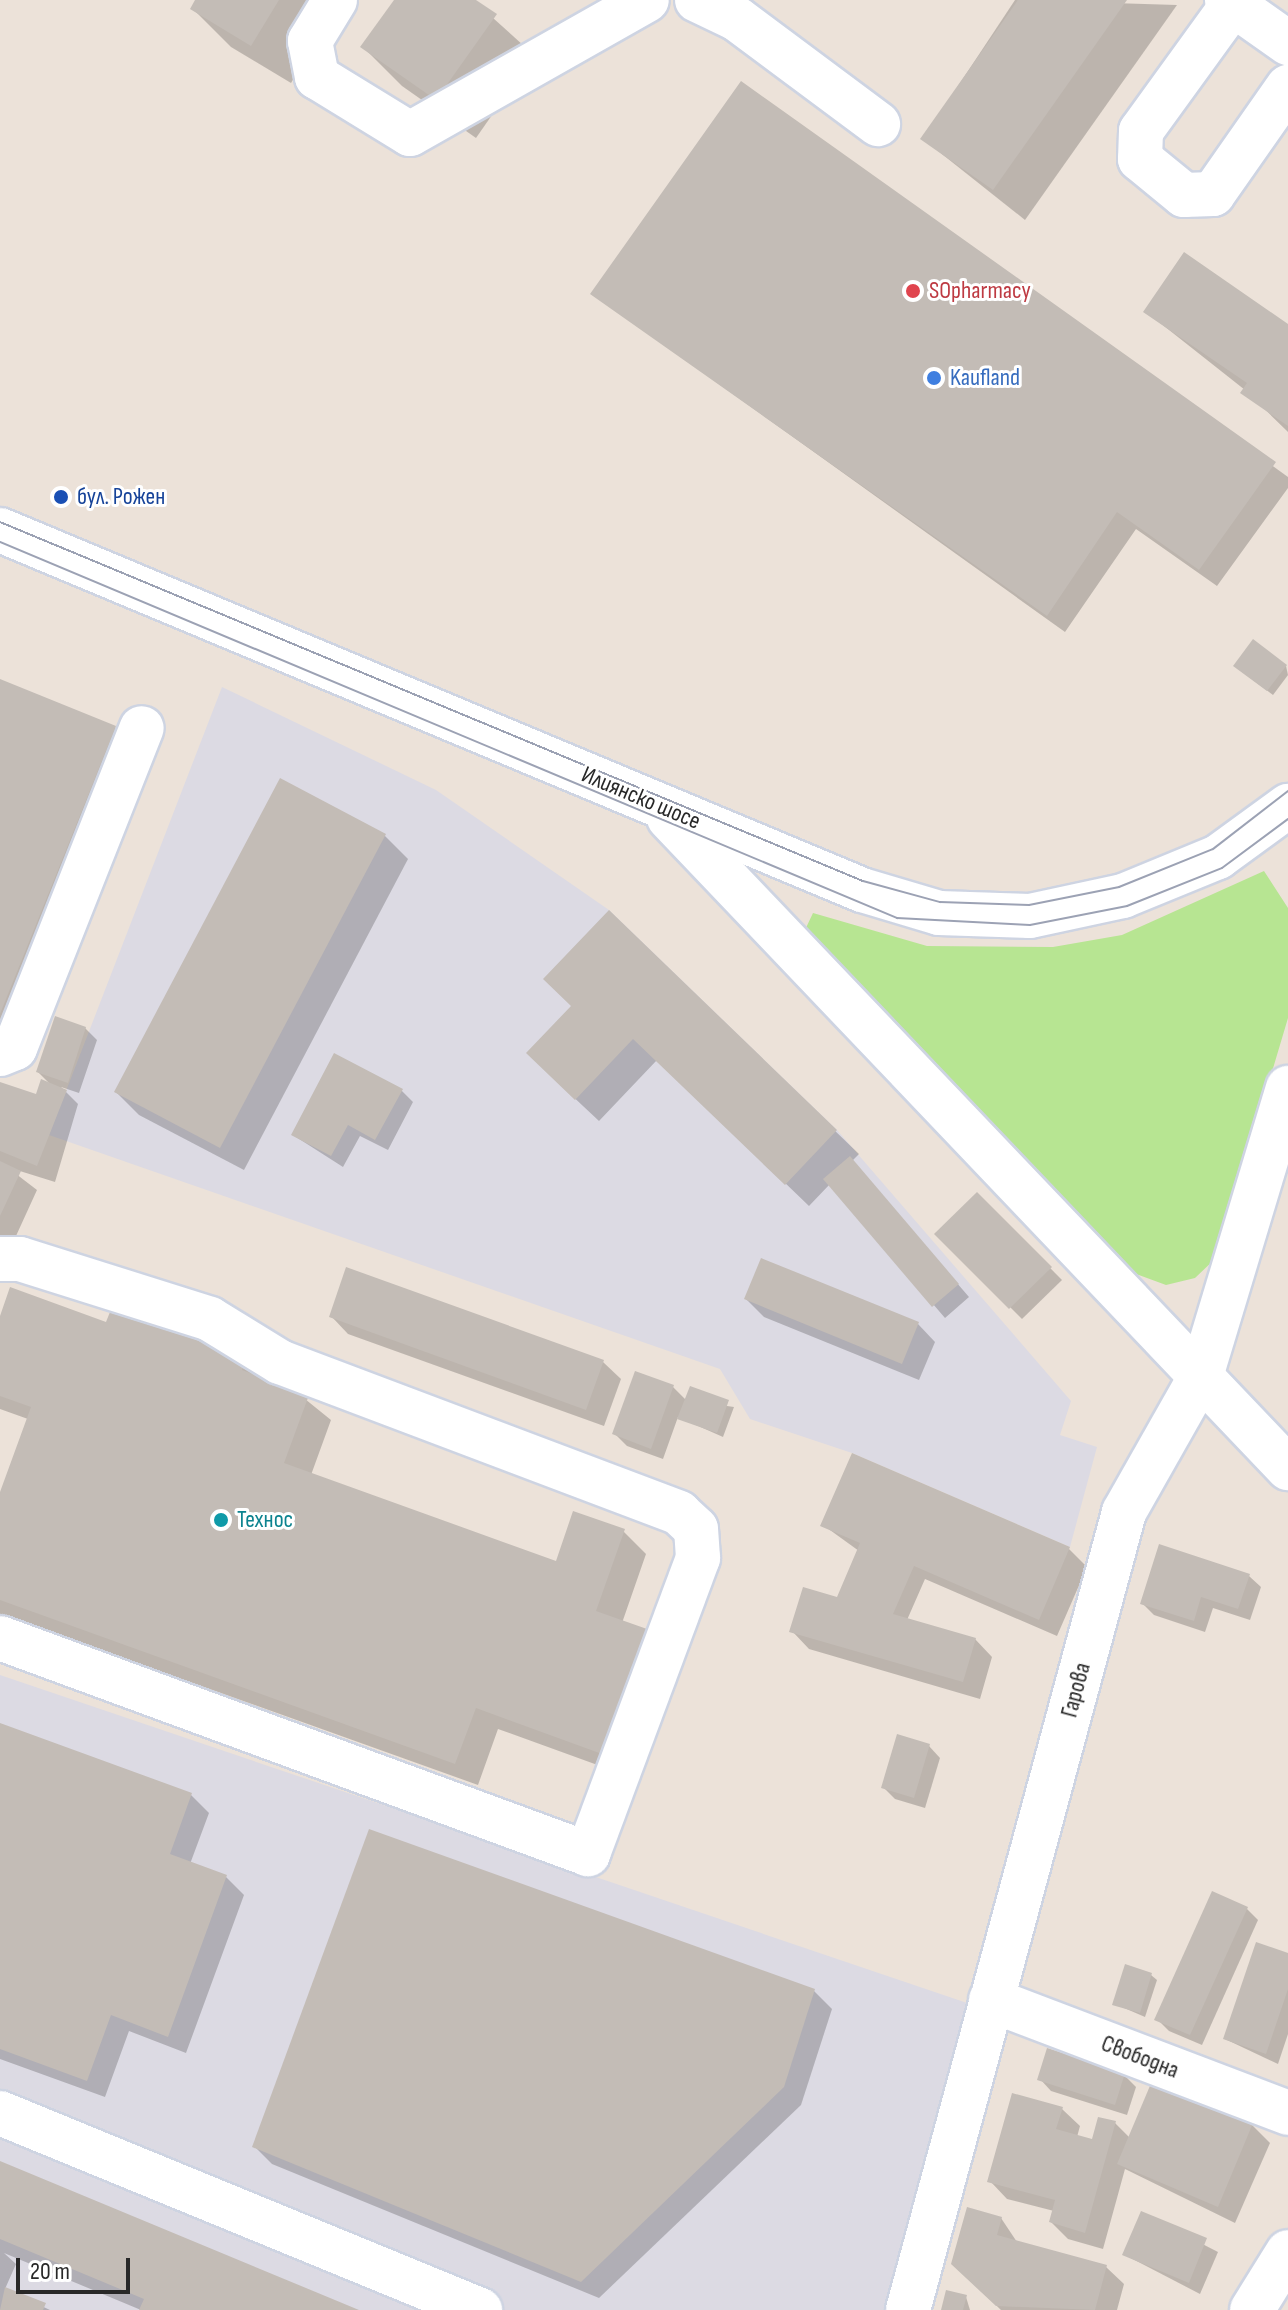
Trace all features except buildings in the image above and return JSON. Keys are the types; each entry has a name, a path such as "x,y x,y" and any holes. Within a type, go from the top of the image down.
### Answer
{"street":[{"path":"335,0 310,41 317,77 410,134 647,0"},
{"path":"697,0 737,19 878,124"},
{"path":"1288,43 1230,2 1141,131 1140,159 1184,195 1213,194 1288,87"},
{"name":"Илиянско шосе","path":"0,530 899,903 985,916 1078,907 1173,878 1218,857 1288,806"},
{"path":"0,1054 15,1048 142,728"},
{"path":"657,805 1288,1468"},
{"name":"Гарова","path":"908,2310 1124,1512 1201,1376 1284,1114"},
{"path":"0,1259 20,1259 210,1319 280,1362 679,1513 696,1529 698,1558 588,1854 0,1638"},
{"name":"Свободна","path":"991,2000 1288,2113"},
{"path":"0,2113 480,2310"},
{"path":"1252,2310 1288,2252"}],"shaded area":[{"path":"222,687 436,790 609,910 837,1130 1071,1401 1060,1435 1097,1447 1070,1547 852,1453 750,1419 720,1369 49,1135"},
{"path":"0,1675 976,2006 892,2310 0,2310"}],"green space":[{"path":"1264,871 1288,908 1288,1018 1217,1257 1195,1278 1166,1285 1128,1271 804,932 813,913 927,946 1053,947 1122,935"}],"tram line":[{"path":"0,522 863,881 940,902 1029,905 1119,887 1213,849 1288,791"},
{"path":"0,542 897,918 1030,925 1127,906 1222,868 1288,819"}],"place":[{"name":"SOpharmacy","path":"913,291"},
{"name":"Kaufland","path":"934,378"},
{"name":"бул. Рожен","path":"61,497"},
{"name":"Технос","path":"221,1520"}]}
